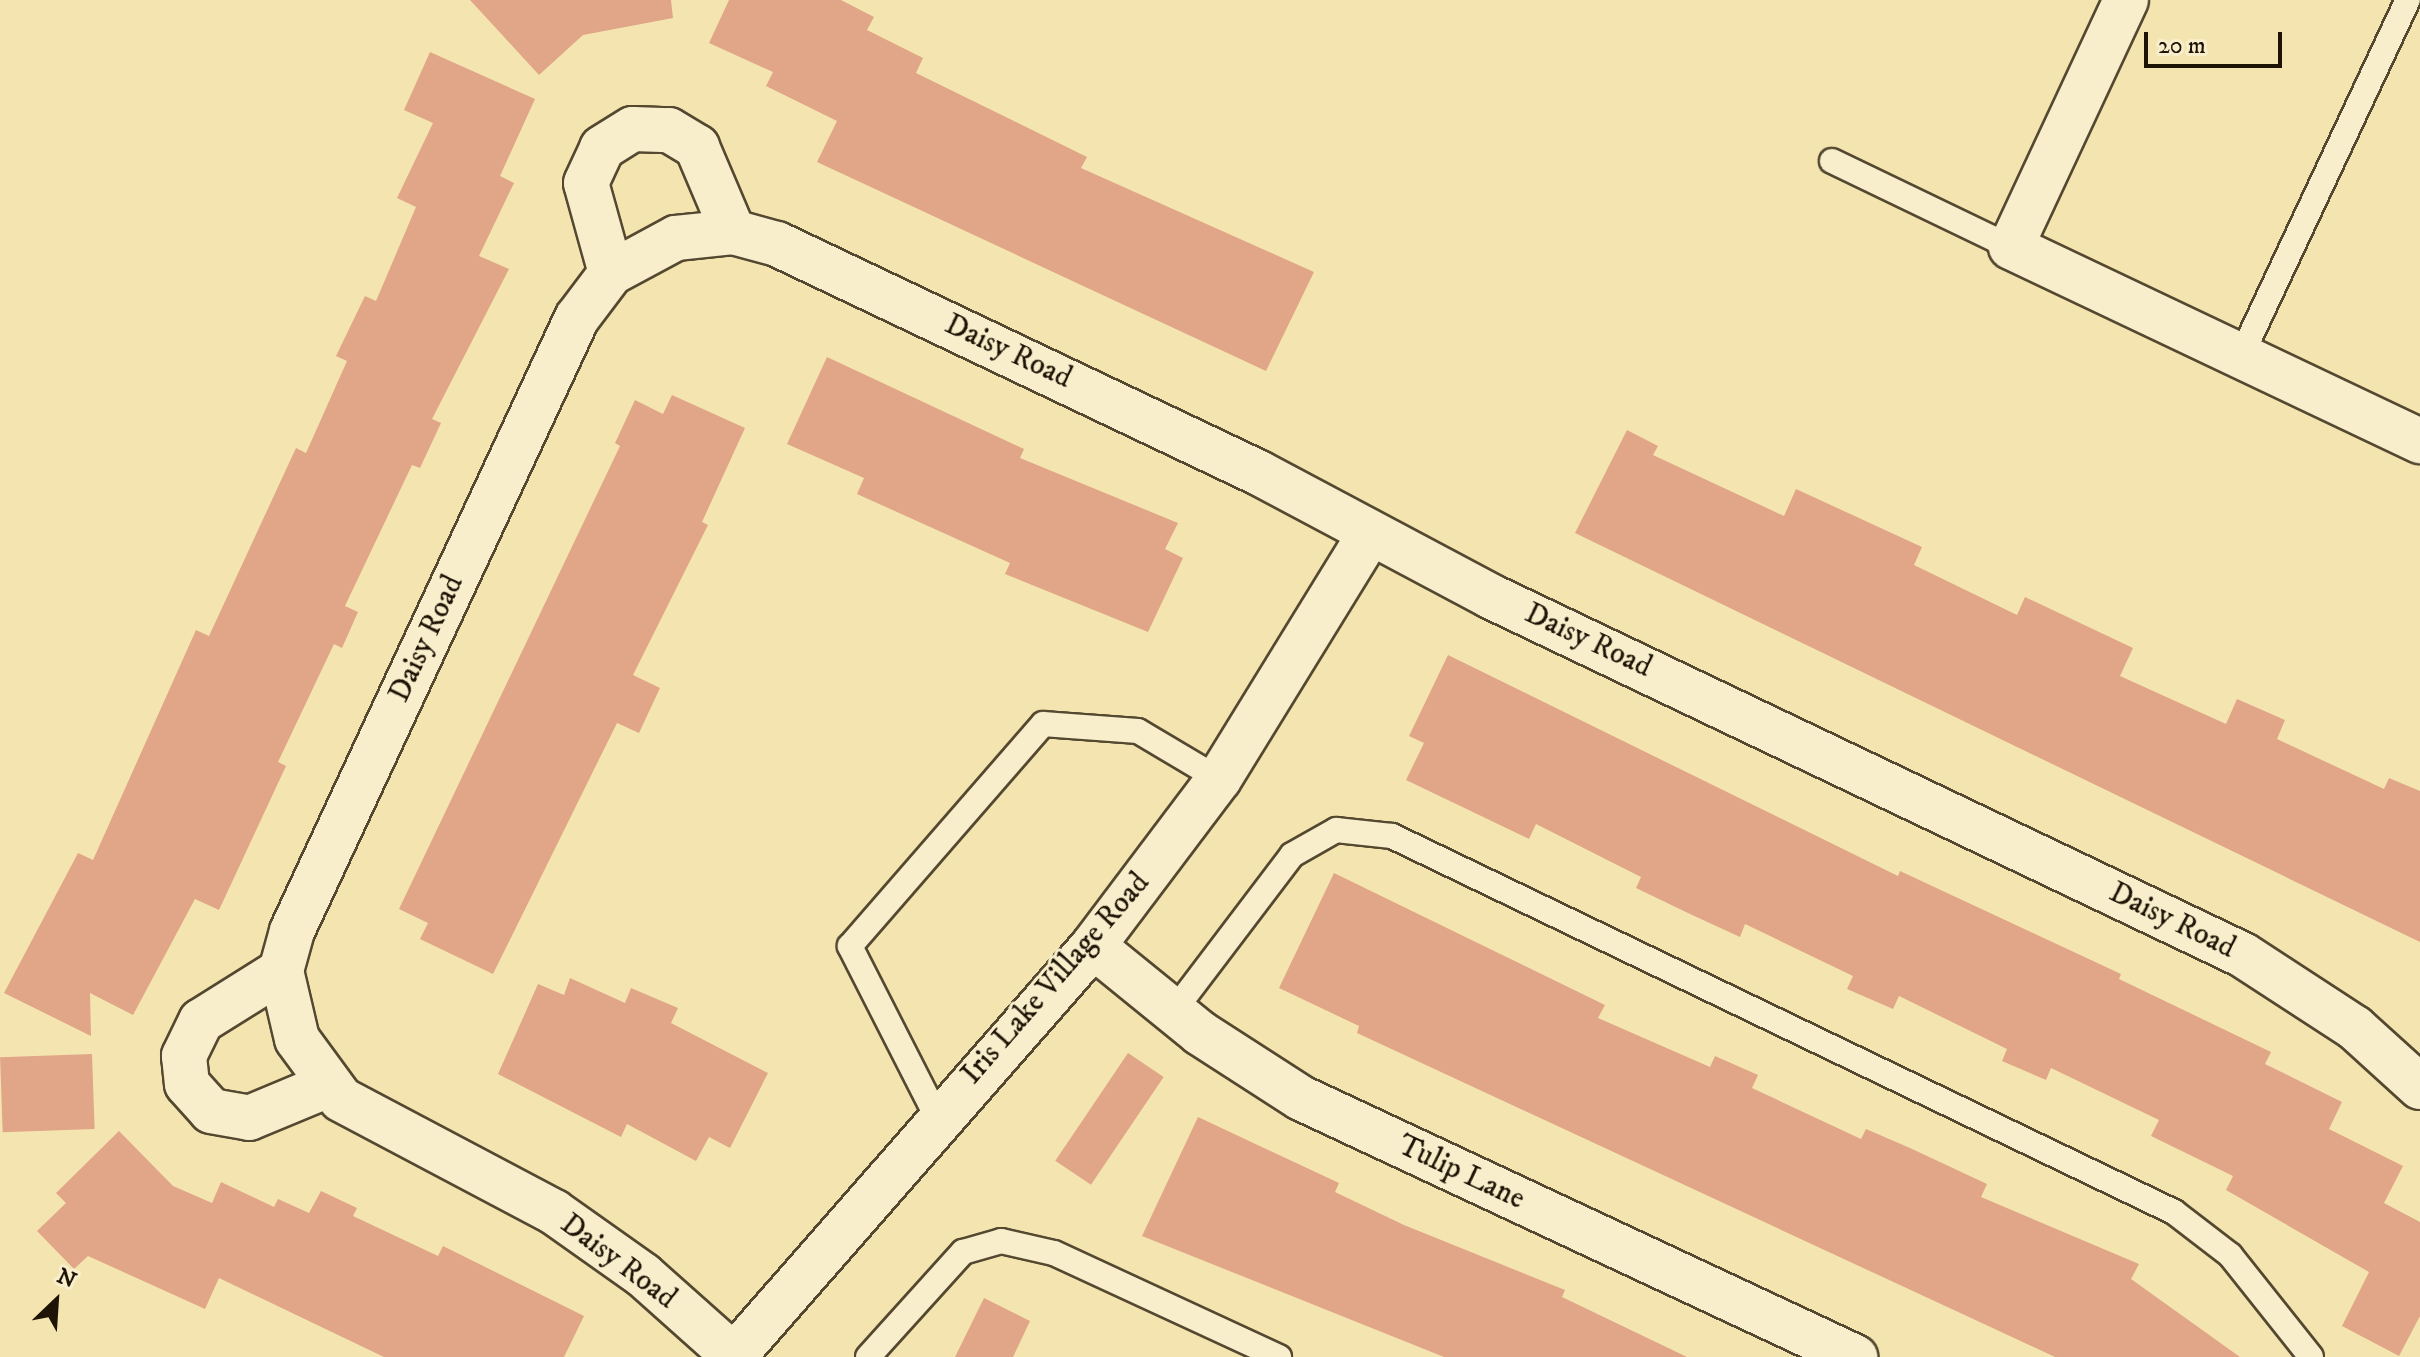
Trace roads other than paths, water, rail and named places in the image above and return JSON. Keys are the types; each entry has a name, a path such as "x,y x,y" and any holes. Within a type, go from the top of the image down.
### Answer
{"street":[{"path":"2126,0 2011,247 2420,441"},
{"path":"611,273 586,183 602,148 633,129 669,130 697,147 733,232"},
{"name":"Daisy Road","path":"734,1357 643,1275 554,1212 367,1116 326,1086 297,1039 281,971 292,931 517,442 583,308 611,273 676,238 733,232 790,249 1259,473 1370,534 2243,955 2355,1028 2420,1087"},
{"name":"Iris Lake Village Road","path":"734,1357 937,1117 1093,946 1219,779 1370,534"},
{"name":"Tulip Lane","path":"1093,946 1173,1012 1301,1098 1855,1357"},
{"path":"281,971 201,1021 184,1056 187,1084 211,1111 249,1118 326,1086"}],"lane":[{"path":"2241,356 2408,0"},
{"path":"1832,161 2011,247"},
{"path":"937,1117 850,946 1043,724 1138,731 1219,779"},
{"path":"1173,1012 1292,855 1336,830 1392,836 2174,1212 2230,1255 2311,1357"},
{"path":"868,1357 963,1252 1001,1241 1054,1253 1279,1357"}]}
